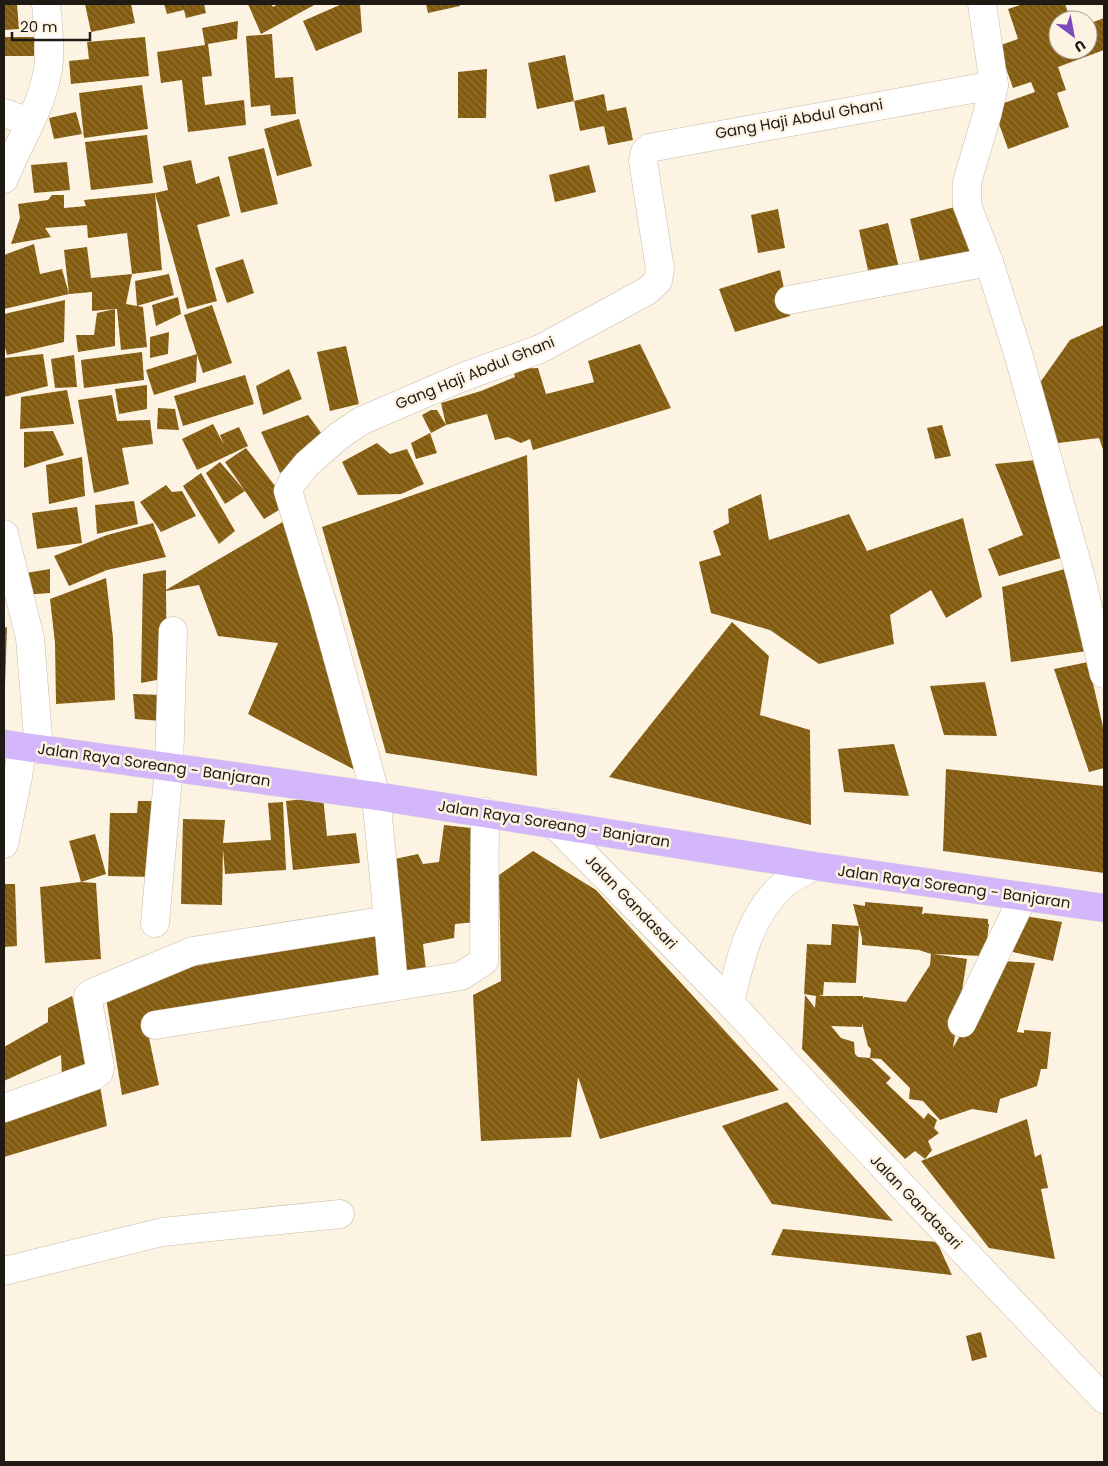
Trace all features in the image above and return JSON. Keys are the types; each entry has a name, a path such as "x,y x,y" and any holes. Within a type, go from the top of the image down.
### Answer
{"main road":[{"name":"Jalan Raya Soreang - Banjaran","path":"22,747 485,812 814,866 1104,908"}],"street":[{"path":"4,179 43,91 48,68 46,4"},
{"path":"982,4 994,84 967,182 967,205 989,262 1016,350 1082,578 1104,674"},
{"name":"Gang Haji Abdul Ghani","path":"376,796 323,605 288,491 293,481 307,464 339,436 361,421 463,377 540,349 647,291 658,281 660,269 643,161 645,152 649,148 994,84"},
{"path":"4,113 30,122"},
{"path":"790,300 989,262"},
{"path":"4,534 30,638 22,747 18,777 4,844"},
{"path":"155,923 169,767 173,631"},
{"path":"376,796 394,986"},
{"path":"155,1025 461,976 484,961 485,812"},
{"name":"Jalan Gandasari","path":"553,823 730,1003 1104,1399"},
{"path":"730,1003 748,938 765,904 785,883 814,866"},
{"path":"962,1023 1023,897"},
{"path":"4,1108 94,1076 99,1072 100,1067 88,1001 88,996 92,993 193,951 388,920"},
{"path":"4,1271 162,1232 340,1214"}],"building":[{"path":"4,4 17,4 19,29 4,30"},
{"path":"85,4 131,4 135,23 91,32"},
{"path":"164,4 204,4 206,13 186,18 184,10 167,14"},
{"path":"248,4 271,4 273,7 278,4 316,4 261,34"},
{"path":"342,4 360,4 362,32 316,51 303,21"},
{"path":"426,4 459,4 460,6 428,13"},
{"path":"1023,4 1065,4 1067,10 1048,10 1048,60 1077,60 1058,67 1066,90 1057,93 1069,127 1008,149 993,107 1035,92 1031,82 1013,88 998,46 1018,39 1008,9"},
{"path":"1104,18 1104,50 1098,52 1098,20"},
{"path":"238,21 237,39 208,44 212,76 202,77 205,105 244,100 246,125 188,132 182,80 161,83 157,52 205,45 202,28"},
{"path":"272,34 275,78 293,77 296,114 271,116 270,105 251,107 246,36"},
{"path":"4,37 34,37 34,56 4,56"},
{"path":"145,37 149,76 71,84 69,61 89,59 87,42"},
{"path":"565,55 574,101 537,109 528,63"},
{"path":"487,69 486,118 458,118 458,72"},
{"path":"142,85 148,129 84,138 79,93"},
{"path":"604,94 607,111 626,107 633,140 608,145 604,126 580,131 574,101"},
{"path":"76,112 82,134 54,139 49,118"},
{"path":"299,119 312,166 277,176 264,129"},
{"path":"147,135 153,183 91,190 85,142"},
{"path":"264,148 278,204 241,213 228,157"},
{"path":"191,160 196,184 219,176 230,216 197,225 217,301 187,309 155,193 168,190 163,166"},
{"path":"67,162 70,190 34,193 31,165"},
{"path":"589,165 596,192 555,202 549,175"},
{"path":"155,193 162,270 132,274 127,233 88,238 87,225 45,228 51,237 11,244 20,218 18,204 48,200 52,195 64,195 64,208 86,206 84,200"},
{"path":"962,205 974,255 922,269 910,219"},
{"path":"778,209 785,248 758,253 751,215"},
{"path":"888,223 900,272 870,279 859,230"},
{"path":"34,244 40,274 62,269 69,294 4,309 4,255"},
{"path":"87,247 91,278 132,274 126,304 143,307 147,347 121,350 117,309 92,311 92,292 69,294 64,250"},
{"path":"243,259 254,293 227,303 215,268"},
{"path":"780,270 790,316 735,332 719,289"},
{"path":"169,274 174,295 137,306 135,281"},
{"path":"178,297 181,314 156,326 152,305"},
{"path":"65,300 64,342 7,355 4,344 4,314"},
{"path":"212,305 232,363 203,373 184,315"},
{"path":"115,309 115,346 78,352 76,335 94,335 97,313"},
{"path":"1104,325 1104,452 1099,438 1058,443 1039,384 1070,340"},
{"path":"169,332 168,354 150,358 150,337"},
{"path":"640,344 671,408 533,450 530,439 521,443 508,437 495,440 487,414 446,425 441,403 481,391 515,377 513,369 538,368 546,394 594,382 588,361"},
{"path":"346,346 359,404 330,411 317,352"},
{"path":"142,352 144,380 84,388 81,360"},
{"path":"43,354 48,386 4,397 4,358"},
{"path":"197,354 196,382 154,395 146,370"},
{"path":"74,355 77,387 55,388 51,359"},
{"path":"289,369 302,399 263,415 256,386"},
{"path":"245,375 254,404 183,426 174,396"},
{"path":"147,385 147,409 119,414 115,389"},
{"path":"67,390 74,424 20,429 21,397"},
{"path":"112,395 117,421 150,420 153,444 122,448 129,484 94,493 78,400"},
{"path":"158,408 175,409 179,430 157,429"},
{"path":"431,410 437,410 446,425 431,433 422,415"},
{"path":"308,415 327,441 280,473 261,432"},
{"path":"213,424 224,445 220,435 239,427 248,446 197,470 182,439"},
{"path":"942,425 951,456 935,459 927,428"},
{"path":"53,431 64,455 24,468 24,432"},
{"path":"430,433 437,453 416,459 411,443"},
{"path":"377,443 390,454 407,449 424,484 401,494 358,495 342,462"},
{"path":"246,448 289,504 264,519 225,462"},
{"path":"527,455 537,776 386,753 322,527"},
{"path":"82,457 85,496 49,504 46,465"},
{"path":"1036,460 1061,558 999,576 988,549 1023,535 995,464"},
{"path":"220,462 245,491 225,504 206,473"},
{"path":"201,473 235,531 219,544 183,486"},
{"path":"166,485 172,492 182,491 196,516 161,532 140,502"},
{"path":"761,494 769,540 849,514 867,551 963,518 982,597 946,618 931,590 890,615 894,644 819,664 770,630 711,613 699,562 721,555 713,531 729,523 728,509"},
{"path":"134,501 138,524 97,534 95,505"},
{"path":"77,507 82,543 37,549 32,513"},
{"path":"286,520 355,770 248,714 278,643 218,636 199,585 166,591 167,678 141,683 143,574 166,570 166,590"},
{"path":"153,523 166,557 107,570 69,586 54,556 107,535"},
{"path":"1068,568 1087,651 1011,662 1002,587"},
{"path":"50,569 50,593 24,595 26,573"},
{"path":"106,578 113,638 115,700 56,704 55,643 50,599"},
{"path":"732,622 769,656 760,715 810,730 811,825 609,777"},
{"path":"7,627 5,685 4,685 4,628"},
{"path":"1088,662 1104,731 1104,768 1089,772 1054,669"},
{"path":"985,682 997,736 944,735 930,686"},
{"path":"133,694 163,695 162,721 135,719"},
{"path":"894,744 909,796 844,792 838,749"},
{"path":"946,769 1104,786 1104,873 943,851"},
{"path":"323,797 327,836 356,833 360,863 293,870 286,801"},
{"path":"138,801 156,801 155,877 108,876 110,813 137,813"},
{"path":"283,802 286,870 225,874 223,849 222,905 181,904 183,819 225,820 223,843 271,840 268,803"},
{"path":"444,825 471,828 476,922 455,924 454,938 423,944 426,970 404,972 390,860 418,854 423,864 439,862"},
{"path":"95,834 106,874 81,882 69,841"},
{"path":"533,851 596,890 779,1090 600,1139 578,1077 571,1137 481,1141 473,995 501,981 499,875"},
{"path":"81,882 96,883 101,959 45,963 40,887"},
{"path":"4,884 15,884 17,946 4,947"},
{"path":"865,902 923,907 922,914 988,919 985,956 933,954 967,959 953,1048 1002,961 1035,963 1017,1032 1024,1033 1024,1030 1051,1032 1047,1069 1041,1069 1037,1086 1000,1099 997,1113 972,1109 940,1120 923,1101 909,1099 910,1088 881,1059 870,1058 891,1078 886,1083 924,1119 928,1113 937,1120 934,1128 939,1133 928,1141 932,1150 925,1159 915,1151 905,1159 802,1049 805,995 815,1008 816,996 804,994 807,944 831,945 832,924 859,926 853,904 865,906","holes":["859,927 862,945 919,950 931,954 930,965 906,1002 864,997 863,999 863,996 818,996 823,995 824,982 856,983","862,1023 868,1046 871,1049 870,1058 858,1057 855,1054 854,1042 841,1038 831,1026 862,1027"]},
{"path":"1018,915 1062,922 1053,961 1013,952"},
{"path":"376,931 382,977 145,1019 159,1085 122,1095 106,998 174,970"},
{"path":"72,996 90,1064 62,1076 61,1055 4,1081 4,1047 48,1022 48,1008"},
{"path":"100,1086 107,1126 4,1157 4,1122"},
{"path":"787,1102 893,1221 772,1204 722,1126"},
{"path":"1027,1119 1035,1157 1041,1154 1048,1188 1041,1189 1055,1259 989,1248 921,1161"},
{"path":"783,1229 937,1242 952,1275 771,1255"},
{"path":"981,1332 987,1357 972,1361 966,1336"}]}
